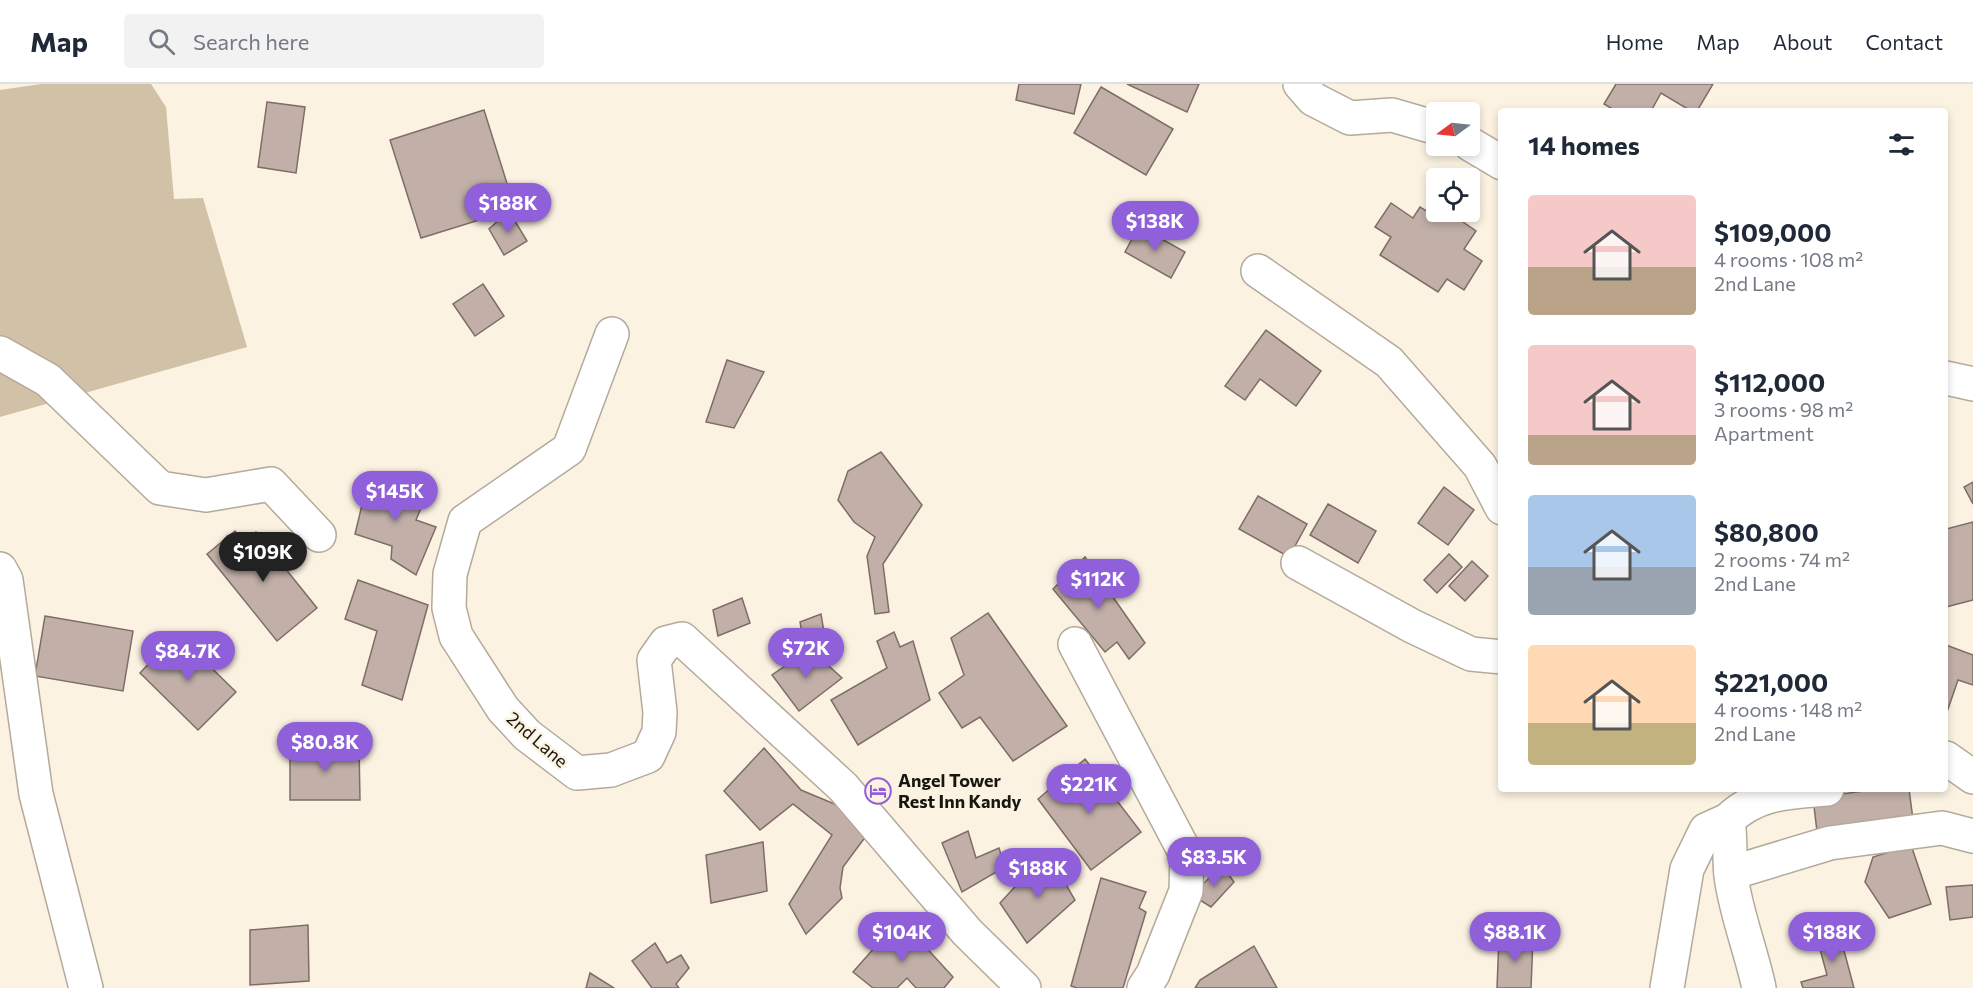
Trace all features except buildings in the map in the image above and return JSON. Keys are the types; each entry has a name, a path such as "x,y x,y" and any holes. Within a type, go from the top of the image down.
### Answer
{"street":[{"path":"1300,84 1313,99 1350,118 1392,115 1426,125"},
{"path":"1480,150 1498,161"},
{"path":"1258,271 1389,362 1480,466 1498,500"},
{"name":"2nd Lane","path":"612,334 568,449 465,521 450,574 449,608 456,636 503,709 527,735 577,773 611,770 648,756 659,732 660,712 654,660 666,643 682,639 843,787 967,932 1024,988"},
{"path":"0,353 48,380 160,488 206,495 272,484 319,535"},
{"path":"1948,378 1973,384"},
{"path":"1298,562 1412,626 1471,654 1498,657"},
{"path":"0,569 6,580 36,794 86,988"},
{"path":"1075,644 1187,856 1186,891 1153,974 1144,988"},
{"path":"1948,759 1973,777"},
{"path":"1948,780 1973,786"},
{"path":"1666,988 1687,869 1706,830 1728,820 1757,799 1806,792"},
{"path":"1728,820 1731,835 1731,873 1740,922 1759,988"},
{"path":"1731,873 1830,843 1942,828 1973,836"}],"shaded area":[{"path":"41,84 151,84 166,107 174,199 203,198 247,347 0,417 0,90"}],"place":[{"name":"Angel Tower Rest Inn Kandy","path":"878,791"}]}
